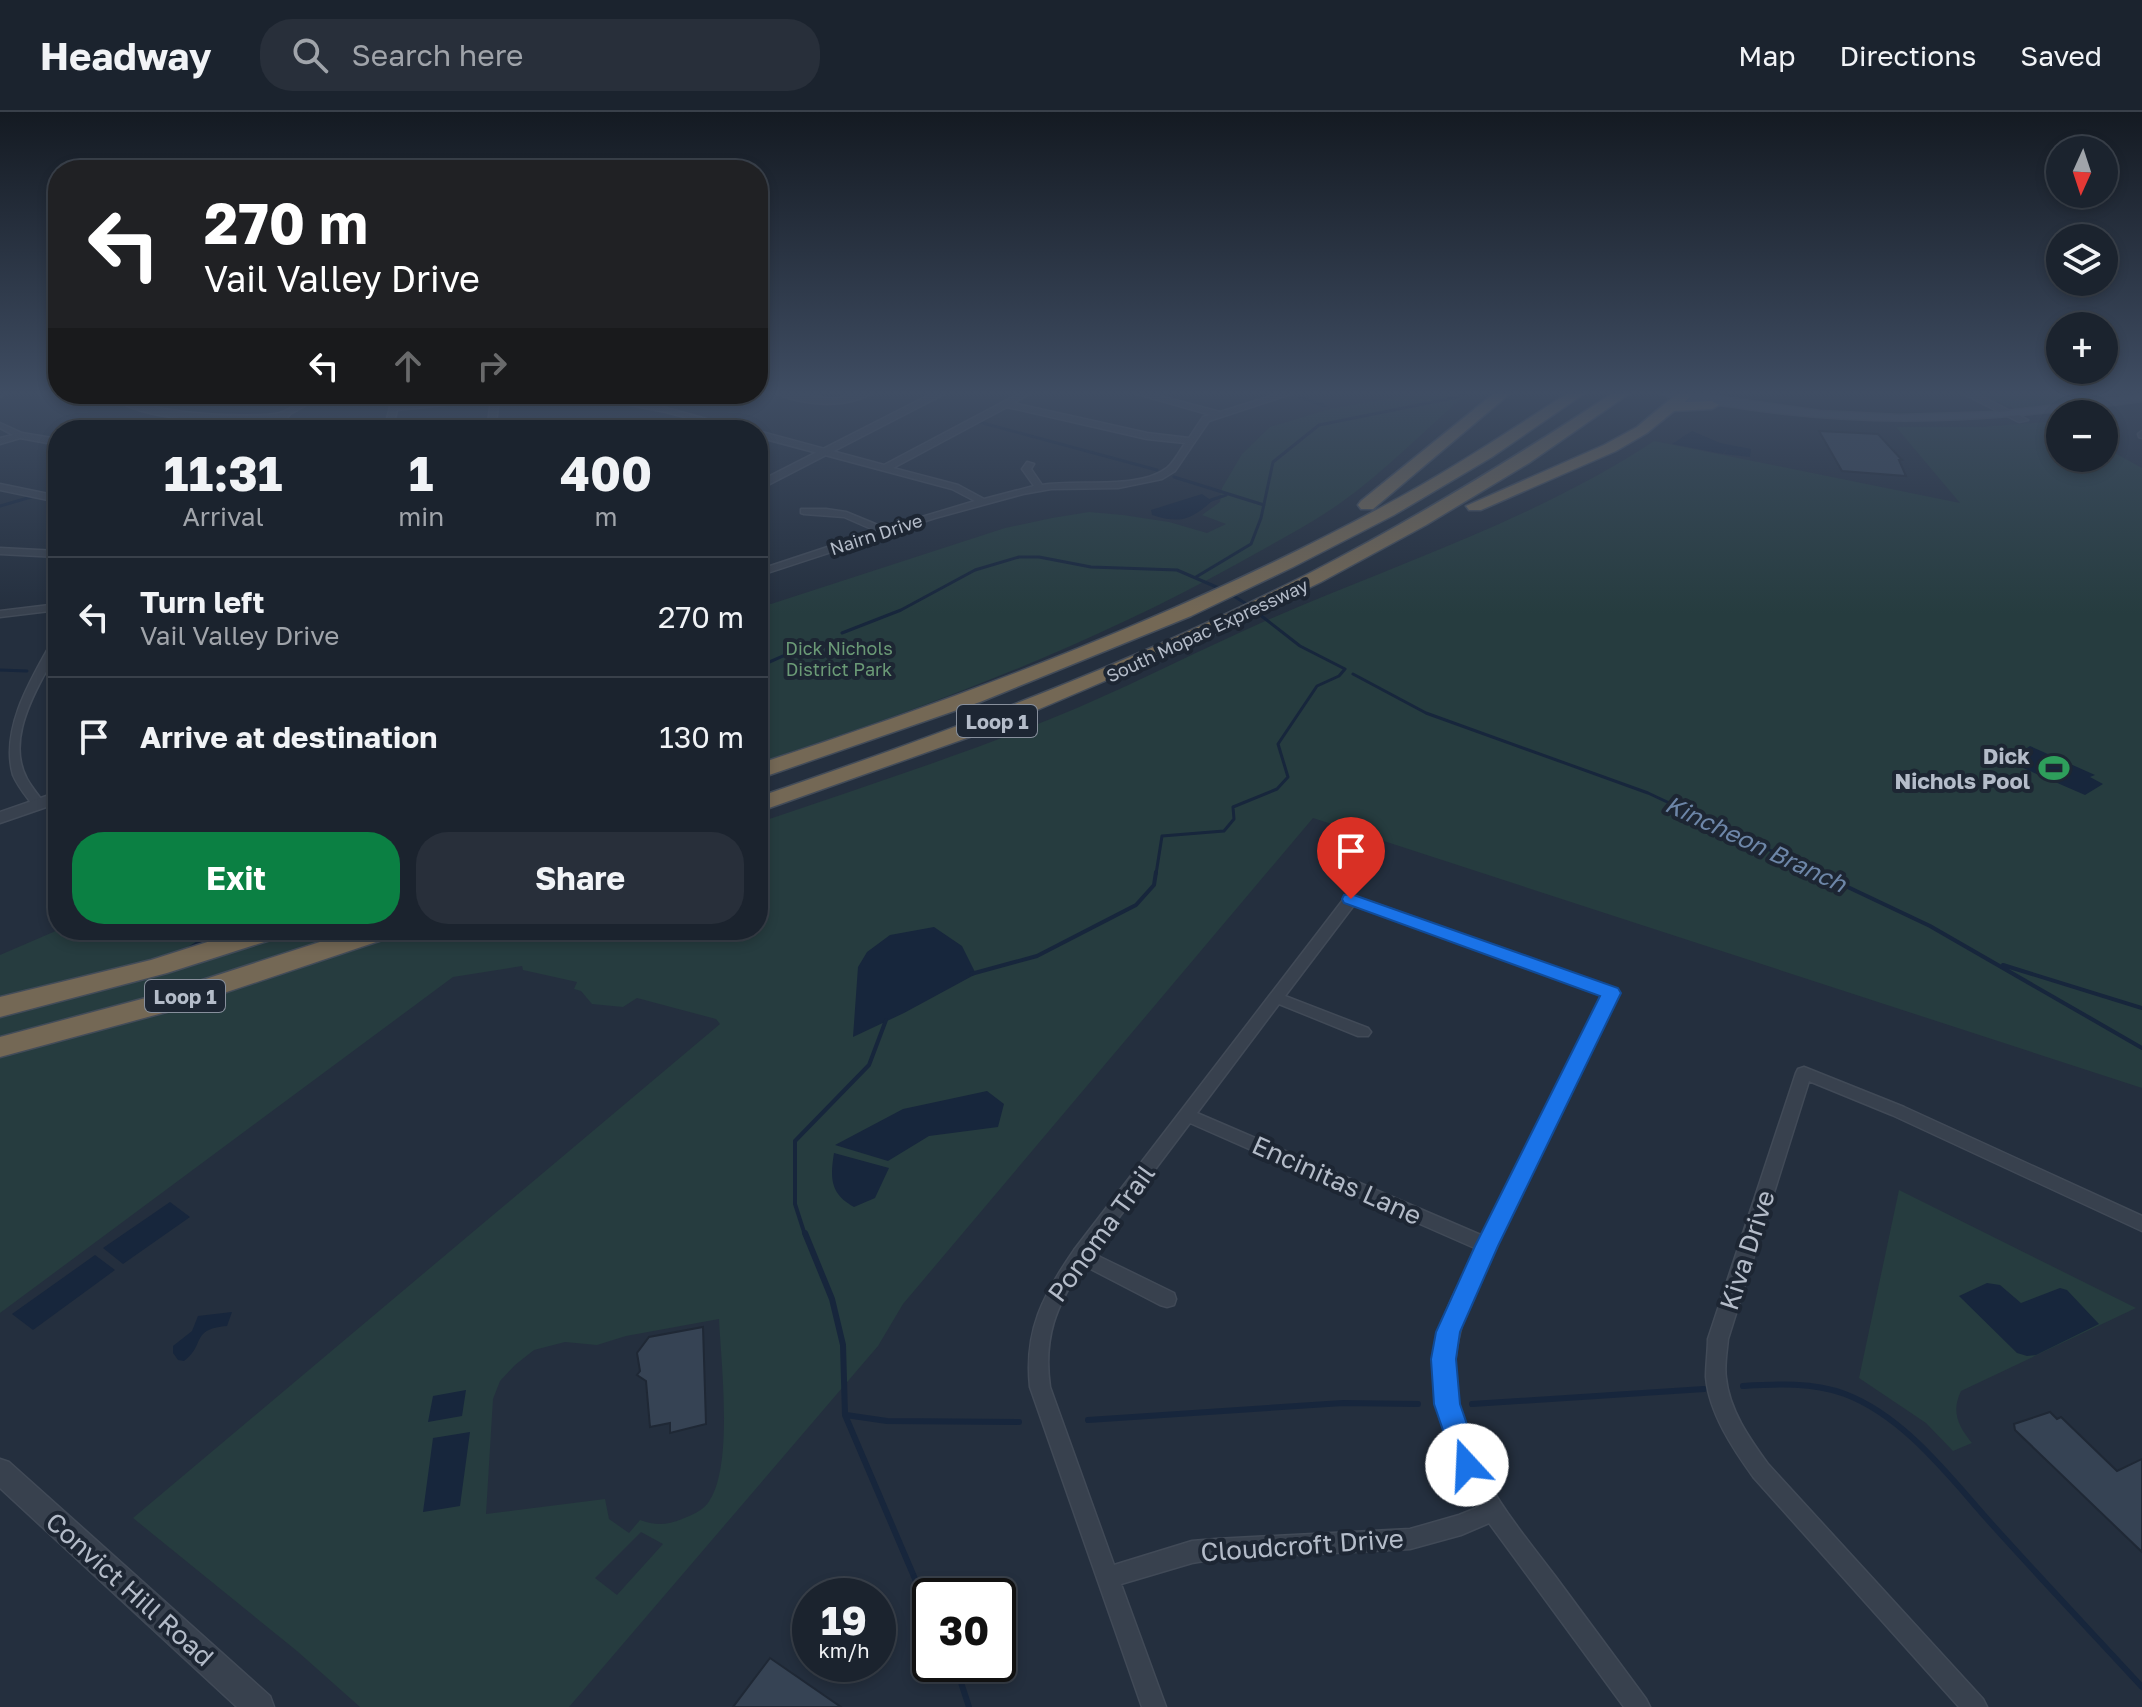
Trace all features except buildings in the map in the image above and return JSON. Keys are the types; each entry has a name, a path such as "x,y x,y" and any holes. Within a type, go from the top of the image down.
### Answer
{"highway":[{"path":"1251,578 1393,487 1418,465"},
{"name":"South Mopac Expressway","path":"768,769 989,693 1201,603 1464,465"},
{"name":"South Mopac Expressway","path":"768,801 1020,713 1230,621 1387,542 1518,465"},
{"path":"1387,542 1570,465"},
{"name":"Loop 1","path":"0,1007 157,967 242,940"},
{"name":"Loop 1","path":"0,1047 160,1004 355,940"}],"street":[{"path":"768,482 800,465"},
{"path":"876,465 955,487 981,501"},
{"path":"886,468 891,465"},
{"path":"1029,465 1026,469 1039,487"},
{"name":"Nairn Drive","path":"768,570 981,501 1039,487 1118,485 1159,477 1174,465"},
{"path":"0,487 48,497"},
{"path":"804,511 830,510 853,515 885,532"},
{"path":"0,551 48,553"},
{"path":"0,614 48,608"},
{"path":"39,804 19,777 14,764 12,739 17,720 48,660"},
{"path":"0,818 48,801"},
{"name":"Ponoma Trail","path":"1154,1707 1047,1409 1037,1371 1038,1337 1048,1304 1080,1255 1351,899 1611,993 1487,1246"},
{"path":"1277,998 1363,1032"},
{"name":"Kiva Drive","path":"1975,1707 1761,1471 1731,1425 1719,1392 1715,1360 1718,1339 1804,1073 1898,1111 2142,1224"},
{"name":"Encinitas Lane","path":"1187,1115 1487,1246"},
{"path":"1487,1246 1453,1319 1443,1359 1447,1404 1459,1446 1493,1511 1638,1707"},
{"path":"1080,1255 1167,1299"},
{"name":"Convict Hill Road","path":"0,1471 259,1707"},
{"name":"Cloudcroft Drive","path":"1109,1577 1192,1552 1410,1539 1461,1525 1493,1511"}],"green space":[{"name":"Dick Nichols District Park","path":"1235,465 1387,465 1356,492 1288,536 1119,624 941,699 768,760 768,602 771,604 1005,528 1089,512 1169,522 1207,533 1226,524 1202,515 1220,502 1222,488"},
{"path":"1615,465 1775,465 1960,503 1928,465 2046,465 2046,472 2118,472 2118,465 2142,468 2142,1088 1313,818 903,1304 878,1346 569,1707 360,1707 297,1651 133,1518 720,1024 716,1019 637,998 623,1007 592,1004 581,991 574,989 577,982 523,970 522,966 453,977 0,1313 0,955 48,934 48,940 768,940 768,820 959,754 1077,708 1270,619 1525,512","holes":["719,1319 724,1414 721,1466 716,1487 703,1508 677,1521 666,1524 640,1520 629,1533 609,1519 605,1499 486,1514 493,1399 500,1381 534,1350 565,1342 597,1345 626,1336","641,1532 663,1544 617,1595 595,1578"]},
{"path":"1899,1190 2136,1308 1961,1391 1956,1412 1963,1431 1972,1443 1953,1451 1926,1423 1859,1378"}],"water":[{"path":"1202,494 1212,501 1191,516 1178,520 1152,515 1151,510"},
{"path":"2030,746 2095,775 2090,777 2103,784 2085,795 2007,761"},
{"path":"934,927 962,946 976,974 853,1037 858,967 867,952 890,935"},
{"path":"987,1091 1004,1104 998,1127 929,1136 888,1161 835,1145 903,1109"},
{"path":"834,1153 889,1168 875,1198 854,1207 840,1197 832,1178"},
{"path":"170,1202 190,1217 123,1264 103,1248"},
{"path":"95,1255 115,1270 33,1330 12,1314"},
{"path":"1987,1283 2000,1285 2021,1303 2060,1288 2067,1290 2099,1324 2036,1355 2017,1353 1959,1296"},
{"path":"232,1312 227,1326 208,1330 191,1355 184,1361 178,1360 173,1346 192,1331 198,1316"},
{"path":"466,1390 462,1416 428,1422 433,1396"},
{"path":"470,1432 460,1506 423,1512 433,1438"}],"waterway":[{"path":"1140,465 1157,470"},
{"path":"1264,505 1272,465"},
{"path":"1174,477 1264,505"},
{"path":"1211,500 1226,495"},
{"path":"0,506 31,497"},
{"path":"1196,577 1251,544 1264,505"},
{"name":"Kincheon Branch","path":"842,633 901,610 975,570 1019,557 1039,557 1091,567 1177,570 1221,589"},
{"name":"Kincheon Branch","path":"1229,593 1248,605"},
{"path":"1156,874 1162,836 1224,831 1234,819 1233,807 1277,789 1288,777 1278,744 1317,686 1339,676 1345,669 1300,646 1255,611"},
{"name":"Kincheon Branch","path":"768,663 808,645"},
{"path":"0,670 27,671"},
{"name":"Kincheon Branch","path":"1353,674 1426,713 1648,793 1821,874"},
{"path":"971,974 1037,956 1136,905 1154,885 1156,872"},
{"name":"Kincheon Branch","path":"1816,872 1930,926 2142,1048"},
{"name":"Kincheon Branch","path":"190,948 203,940"},
{"path":"2003,965 2142,1008"},
{"path":"805,1235 795,1204 795,1141 869,1065 886,1020"},
{"path":"805,1233 832,1299 843,1345 845,1415 915,1578"},
{"path":"1743,1386 1820,1387 1845,1394 1889,1419 1947,1473 2142,1687"},
{"path":"1472,1404 1704,1389"},
{"path":"1088,1420 1343,1403 1418,1404"},
{"path":"846,1415 887,1421 1019,1422"},
{"path":"961,1682 969,1707"}],"place":[{"name":"Dick Nichols Pool","path":"2054,768"}],"route":[{"path":"1351,899 1611,993 1448,1332 1443,1359 1447,1404 1467,1465"}]}
